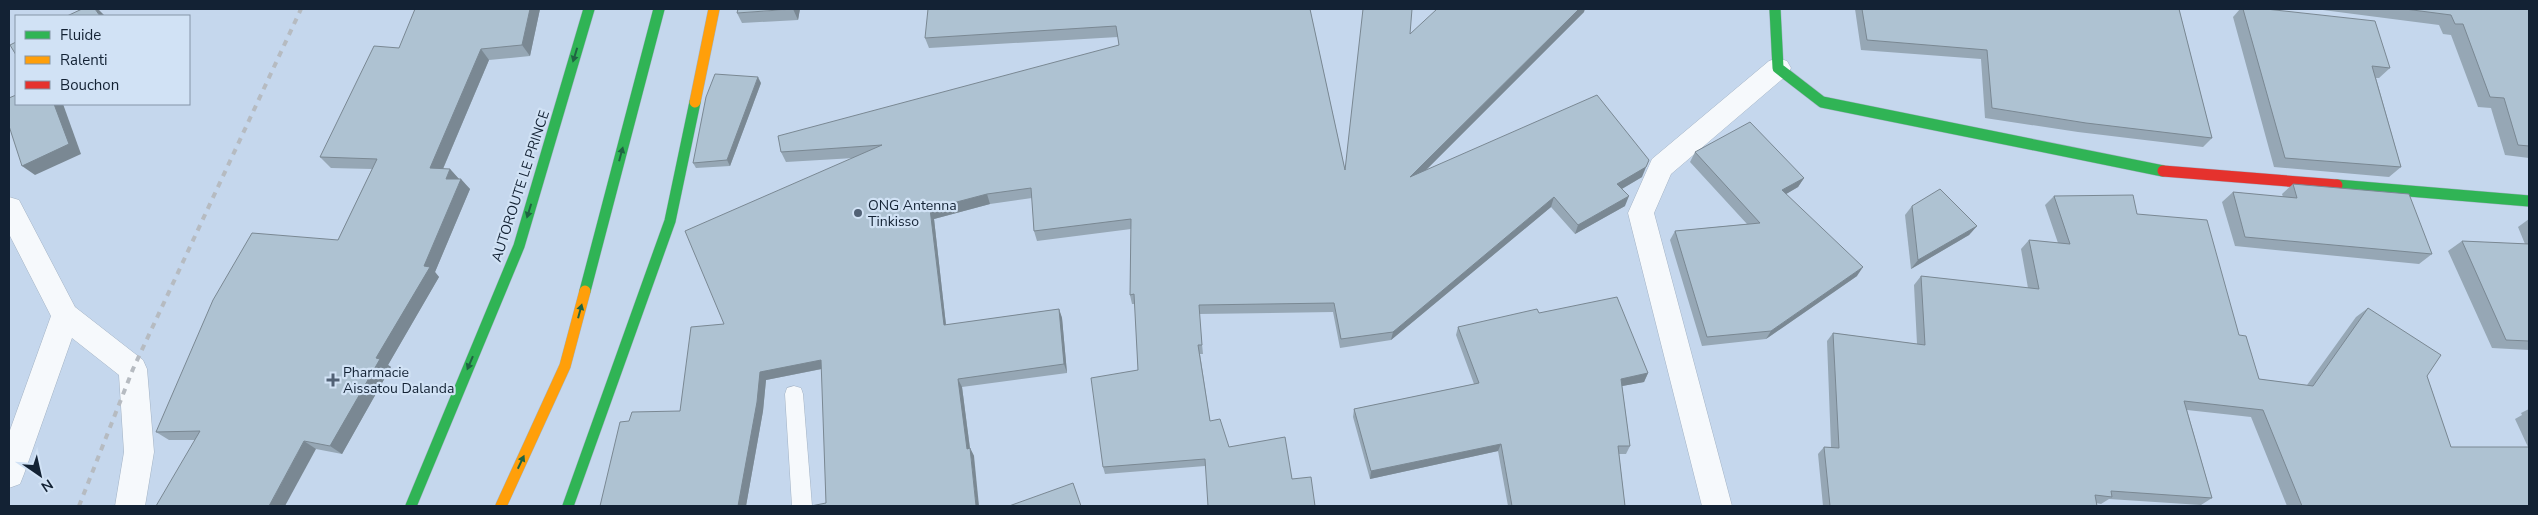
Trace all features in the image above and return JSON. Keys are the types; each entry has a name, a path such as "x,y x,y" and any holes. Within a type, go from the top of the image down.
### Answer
{"street":[{"name":"AUTOROUTE LE PRINCE","path":"411,506 519,246 589,9"},
{"path":"501,506 565,366 659,9"},
{"path":"568,506 670,221 714,9"},
{"path":"1775,9 1778,68 1822,102 2150,170 2529,201"},
{"path":"1717,506 1642,213 1661,167 1778,68"},
{"path":"9,208 66,316 133,369 139,452 130,506"},
{"path":"9,474 66,316"}],"lane":[{"path":"794,394 802,506"}],"building":[{"path":"82,9 95,9 99,15 69,15"},
{"path":"415,9 530,9 522,45 481,49 430,168 450,169 446,179 461,179 424,266 430,267 376,358 380,359 330,446 304,441 269,506 156,506 200,431 156,432 213,300 252,233 338,240 377,159 320,157 374,46 399,48"},
{"path":"738,9 793,9 737,13"},
{"path":"928,9 1310,9 1345,170 1363,9 1412,9 1410,34 1437,9 1579,9 1410,177 1597,95 1649,160 1646,167 1617,184 1629,196 1578,225 1554,197 1393,332 1341,339 1334,303 1199,305 1202,345 1198,345 1210,421 1220,419 1229,447 1285,437 1292,479 1311,477 1315,506 1208,506 1205,459 1103,467 1091,378 1138,370 1134,294 1130,295 1131,219 1034,231 1031,188 987,194 930,209 944,325 1059,309 1064,364 958,379 967,449 970,448 976,506 811,506 826,503 821,360 760,372 757,402 738,506 600,506 620,422 629,421 632,412 680,411 691,327 724,324 685,231 882,145 781,152 778,136 1119,45 1116,26 925,38"},
{"path":"1862,9 2179,9 2212,138 2086,123 1992,108 1987,50 1867,40"},
{"path":"2243,9 2266,9 2375,21 2390,68 2372,66 2401,167 2285,158"},
{"path":"2405,9 2529,9 2529,146 2518,145 2504,98 2490,97 2463,24 2455,24 2451,15"},
{"path":"15,42 15,53 10,45"},
{"path":"715,74 758,77 727,160 693,163 706,97"},
{"path":"15,95 15,105 54,105 69,144 22,166 9,126 9,98"},
{"path":"1750,122 1804,178 1782,190 1863,267 1771,331 1707,337 1675,231 1760,223 1695,152"},
{"path":"2293,184 2409,194 2432,254 2245,237 2233,192 2297,198"},
{"path":"1940,189 1977,226 1918,260 1912,206"},
{"path":"2133,195 2137,214 2207,220 2239,335 2246,336 2259,379 2313,386 2368,308 2441,355 2427,376 2451,447 2529,447 2529,506 2302,506 2263,410 2184,401 2212,498 2111,491 2112,497 2095,495 2097,506 1830,506 1824,447 1839,448 1833,333 1925,345 1921,276 2039,289 2029,240 2070,244 2054,196"},
{"path":"2462,241 2529,244 2529,341 2506,340"},
{"path":"1617,297 1648,373 1621,379 1630,446 1618,446 1625,506 1512,506 1501,444 1371,471 1354,409 1479,383 1458,327 1537,309 1539,313"},
{"path":"1073,483 1081,506 1009,506"}],"railway":[{"path":"79,506 133,369 301,9"}],"traffic: fast":[{"path":"411,506 519,246 589,9"},
{"path":"585,291 659,9"},
{"path":"1775,9 1778,68 1822,102 2163,171"},
{"path":"568,506 670,221 695,102"},
{"path":"2337,185 2529,201"}],"traffic: slow":[{"path":"695,102 714,9"},
{"path":"501,506 565,366 585,291"}],"traffic: jam":[{"path":"2163,171 2337,185"}],"place":[{"name":"ONG Antenna Tinkisso","path":"858,213"},
{"name":"Pharmacie Aissatou Dalanda","path":"333,380"}]}
